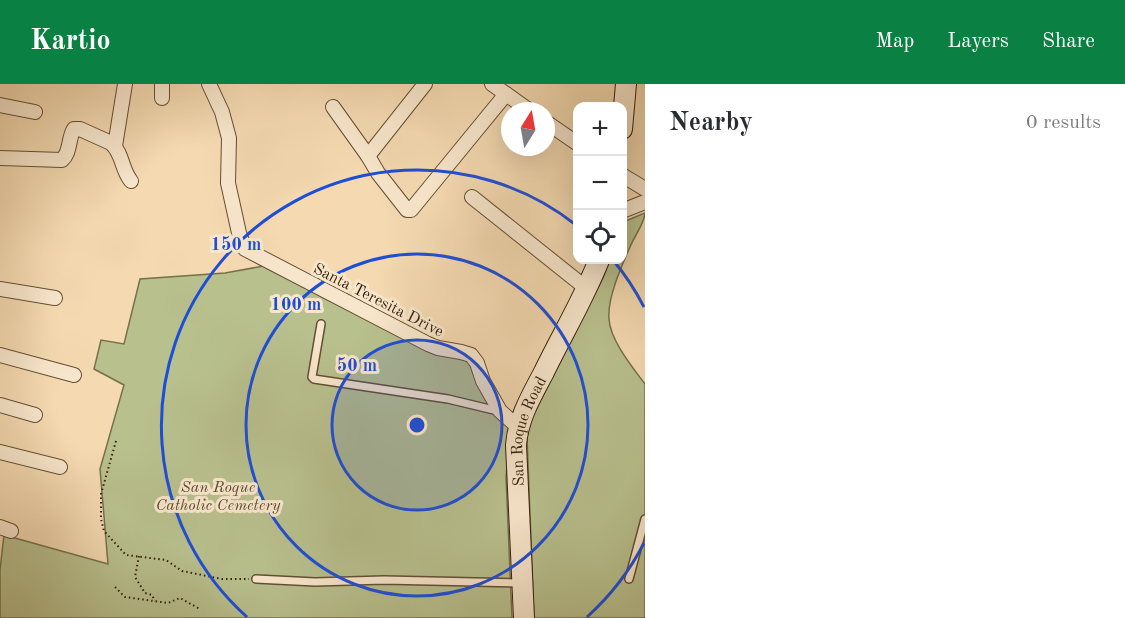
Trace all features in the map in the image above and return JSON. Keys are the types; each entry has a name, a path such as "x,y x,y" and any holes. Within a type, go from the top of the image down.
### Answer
{"main road":[{"path":"624,102 626,84"},
{"name":"San Roque Road","path":"524,618 516,445 519,427 535,389 596,264"}],"street":[{"path":"115,146 125,84"},
{"name":"Santa Teresita Drive","path":"209,84 222,112 229,138 228,183 244,247 428,344 447,351 471,355 500,411 519,427"},
{"path":"368,156 425,84"},
{"path":"492,84 517,102"},
{"path":"333,107 406,210 411,210 506,94"},
{"path":"0,105 35,112"},
{"path":"555,128 573,141"},
{"path":"0,158 62,160 66,156 72,132 74,129 80,129 115,146 124,171 131,181"},
{"path":"627,178 645,189"},
{"path":"472,198 586,288"},
{"path":"625,210 645,202"},
{"path":"0,289 55,298"},
{"path":"0,355 74,375"},
{"path":"0,405 35,414"},
{"path":"0,452 60,467"}],"lane":[{"path":"321,324 312,377 314,379 448,399 500,411"},
{"path":"629,579 645,519"},
{"path":"256,579 315,582 384,580 523,584"}],"path":[{"path":"116,441 101,494 101,519 104,531 126,555 166,560 182,571 222,579 256,579"},
{"path":"139,556 135,577 155,601"},
{"path":"116,587 125,597 168,603 180,598 200,609"}],"green space":[{"path":"645,213 627,254 627,220"},
{"path":"608,264 623,264 610,301 610,327 618,345 645,384 645,618 534,618 527,437 532,417"},
{"name":"San Roque Catholic Cemetery","path":"269,265 463,356 472,363 511,428 506,477 512,618 0,618 0,570 4,535 108,564 100,469 124,385 94,369 101,340 124,344 140,279 225,273"}]}
